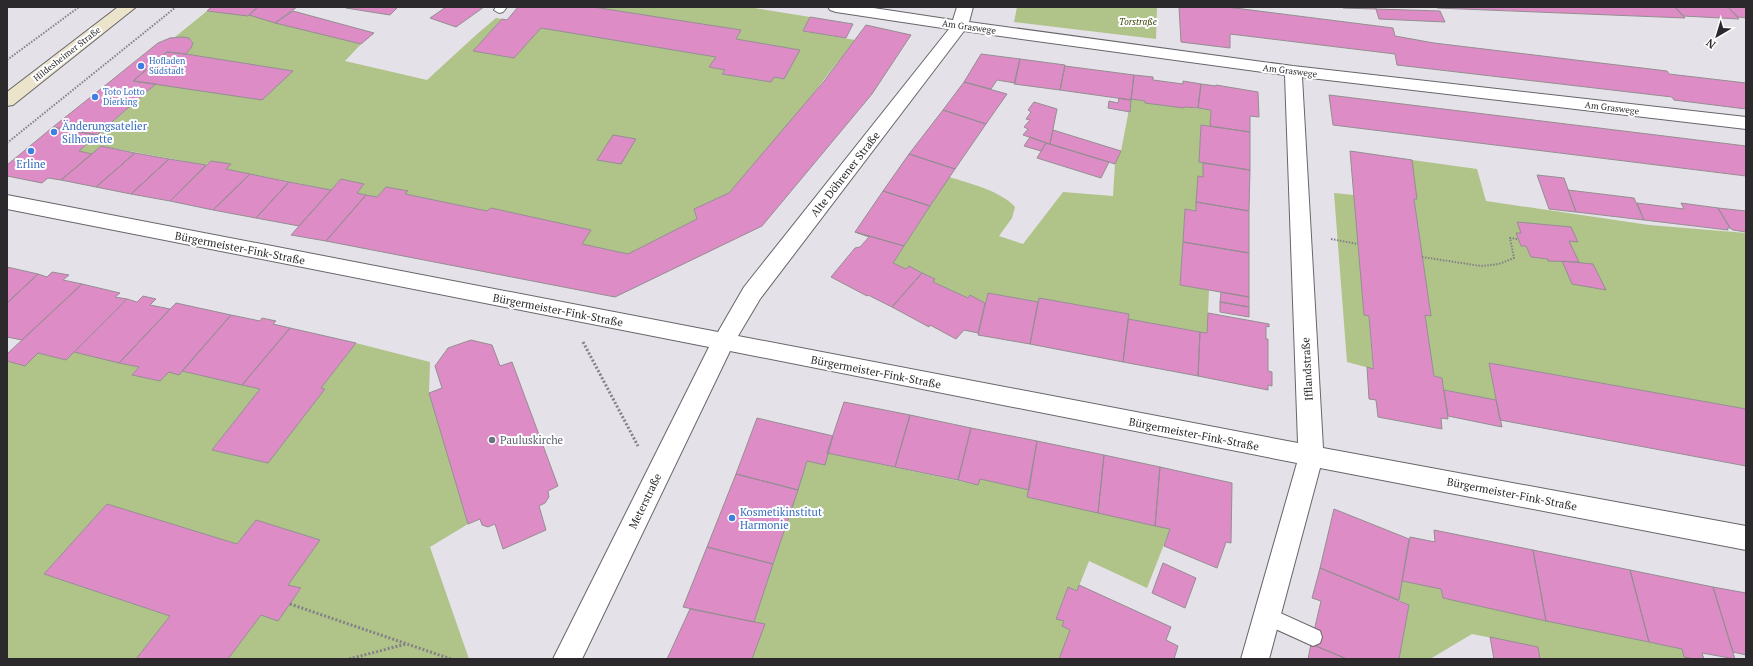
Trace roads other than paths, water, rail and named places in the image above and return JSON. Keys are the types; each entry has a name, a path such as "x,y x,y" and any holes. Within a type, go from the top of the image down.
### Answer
{"main road":[{"name":"Hildesheimer Straße","path":"7,101 128,7"}],"street":[{"name":"Am Graswege","path":"836,7 960,26 1293,71 1746,123"},
{"name":"Alte Döhrener Straße","path":"723,342 752,294 960,26 965,7"},
{"name":"Ifflandstraße","path":"1256,659 1311,456 1293,71"},
{"name":"Bürgermeister-Fink-Straße","path":"7,202 1311,456 1746,538"},
{"name":"Meterstraße","path":"567,659 723,342"}],"lane":[{"path":"1267,616 1313,637"}],"place":[{"name":"Hofladen Südstadt","path":"141,66"},
{"name":"Toto Lotto Dierking","path":"95,97"},
{"name":"Änderungsatelier Silhouette","path":"54,132"},
{"name":"Erline","path":"31,151"},
{"name":"Pauluskirche","path":"492,440"},
{"name":"Kosmetikinstitut Harmonie","path":"732,518"}],"park label":[{"name":"Torstraße","path":"1138,22"}]}
